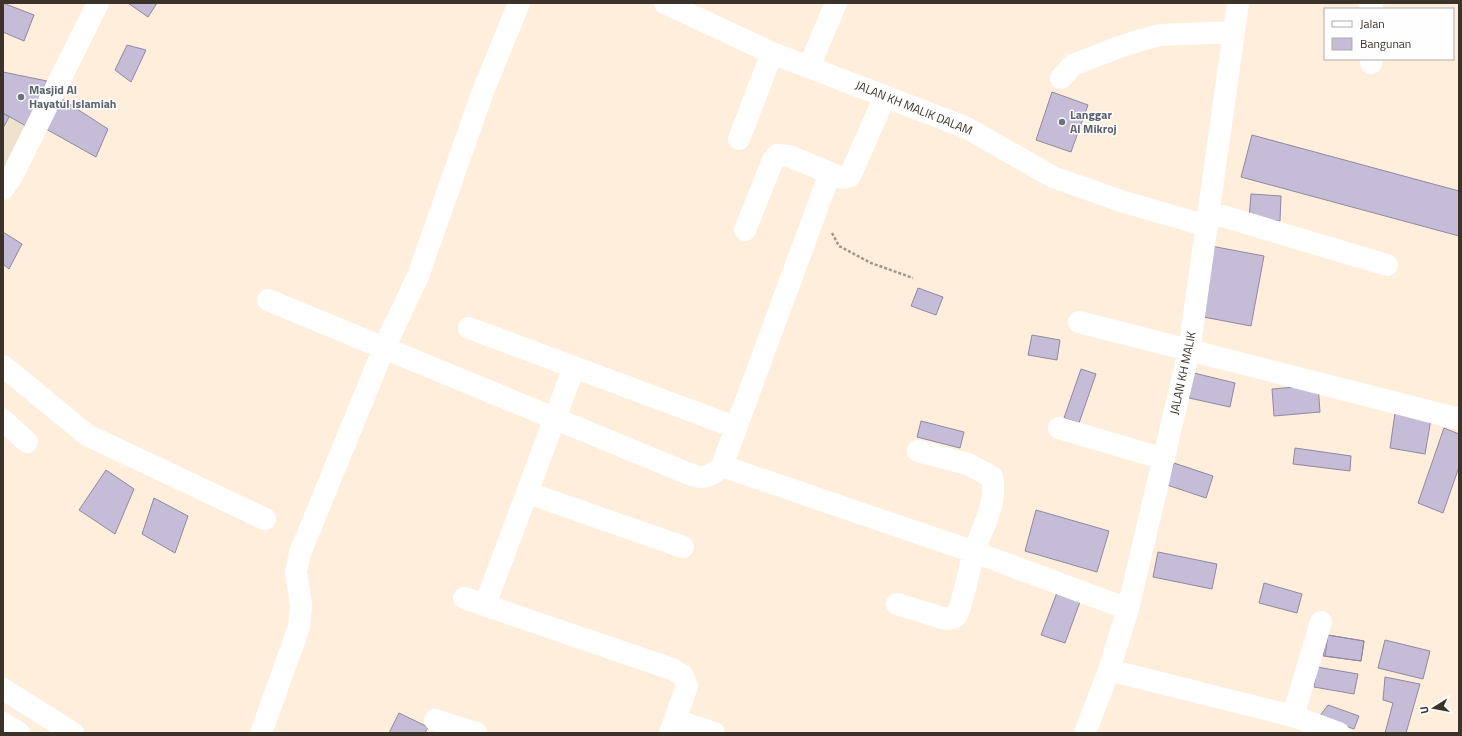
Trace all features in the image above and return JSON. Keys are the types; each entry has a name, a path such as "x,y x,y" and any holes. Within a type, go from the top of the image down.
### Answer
{"street":[{"path":"3,189 12,176 98,3"},
{"path":"261,733 299,627 301,605 296,572 300,553 384,348 418,276 482,94 519,3"},
{"name":"JALAN KH MALIK DALAM","path":"665,3 772,53 967,128 1053,177 1121,201 1208,219 1387,265"},
{"path":"809,67 836,3"},
{"name":"JALAN KH MALIK","path":"1085,733 1109,670 1128,609 1189,351 1238,3"},
{"path":"1062,78 1072,66 1119,47 1141,40 1160,35 1234,32"},
{"path":"739,139 772,53"},
{"path":"745,230 773,160 777,155 782,154 789,156 843,178 850,176 885,96"},
{"path":"268,300 694,476 705,477 713,475 722,466 830,173"},
{"path":"1079,322 1459,419"},
{"path":"469,328 724,423"},
{"path":"3,366 87,436 265,519"},
{"path":"485,605 574,367"},
{"path":"3,420 27,442"},
{"path":"1059,428 1164,459"},
{"path":"897,604 946,619 954,618 957,615 974,552 992,499 994,486 992,477 968,464 918,452"},
{"path":"722,466 974,552 1128,609"},
{"path":"528,493 683,547"},
{"path":"464,598 672,669 683,676 686,686 672,726 714,733"},
{"path":"1293,716 1321,622"},
{"path":"1109,670 1293,716 1339,733"},
{"path":"3,689 73,733"},
{"path":"435,720 476,733"},
{"path":"3,723 19,733"}],"path":[{"path":"833,230 832,234 840,246 871,263 913,278"}],"shaded area":[{"name":"Masjid Al Hayatul Islamiah","path":"3,72 47,81 3,171"}],"building":[{"path":"3,3 34,15 24,41 3,32"},
{"path":"128,3 157,3 148,17"},
{"path":"127,45 146,50 131,82 115,70"},
{"name":"Masjid Al Hayatul Islamiah","path":"3,72 47,81 26,126 3,113"},
{"name":"Langgar Al Mikroj","path":"1052,92 1088,105 1071,152 1036,140"},
{"path":"57,96 108,129 96,157 46,129"},
{"path":"3,113 9,117 3,128"},
{"path":"1252,135 1459,191 1459,236 1241,177"},
{"path":"1251,194 1281,196 1280,221 1249,219"},
{"path":"3,232 22,244 9,269 3,264"},
{"path":"1211,246 1264,256 1251,326 1198,316"},
{"path":"918,288 943,297 936,315 911,306"},
{"path":"1032,335 1060,340 1057,360 1028,355"},
{"path":"1081,369 1096,374 1079,423 1064,418"},
{"path":"1194,373 1235,383 1230,407 1189,398"},
{"path":"1318,385 1320,412 1274,416 1272,389"},
{"path":"1395,413 1431,419 1425,454 1390,448"},
{"path":"921,421 964,432 960,448 917,437"},
{"path":"1444,428 1459,434 1459,467 1443,513 1418,503"},
{"path":"1295,448 1351,456 1350,471 1293,464"},
{"path":"1174,463 1213,476 1206,498 1167,485"},
{"path":"106,470 134,489 115,534 79,510"},
{"path":"154,498 188,516 175,553 142,534"},
{"path":"1036,510 1109,531 1097,572 1025,551"},
{"path":"1158,552 1217,564 1212,589 1153,577"},
{"path":"1264,583 1302,594 1297,613 1259,603"},
{"path":"1058,590 1081,599 1065,643 1041,635"},
{"path":"1327,635 1364,641 1361,661 1323,656"},
{"path":"1328,635 1364,641 1361,661 1325,656"},
{"path":"1385,640 1430,651 1423,679 1378,668"},
{"path":"1317,667 1358,674 1354,694 1314,687"},
{"path":"1385,677 1420,684 1406,733 1385,733 1393,703 1383,700"},
{"path":"1328,705 1359,716 1354,729 1319,717"},
{"path":"399,713 428,727 425,733 389,733"}],"place":[{"name":"Masjid Al Hayatul Islamiah","path":"21,97"},
{"name":"Langgar Al Mikroj","path":"1062,122"}]}
